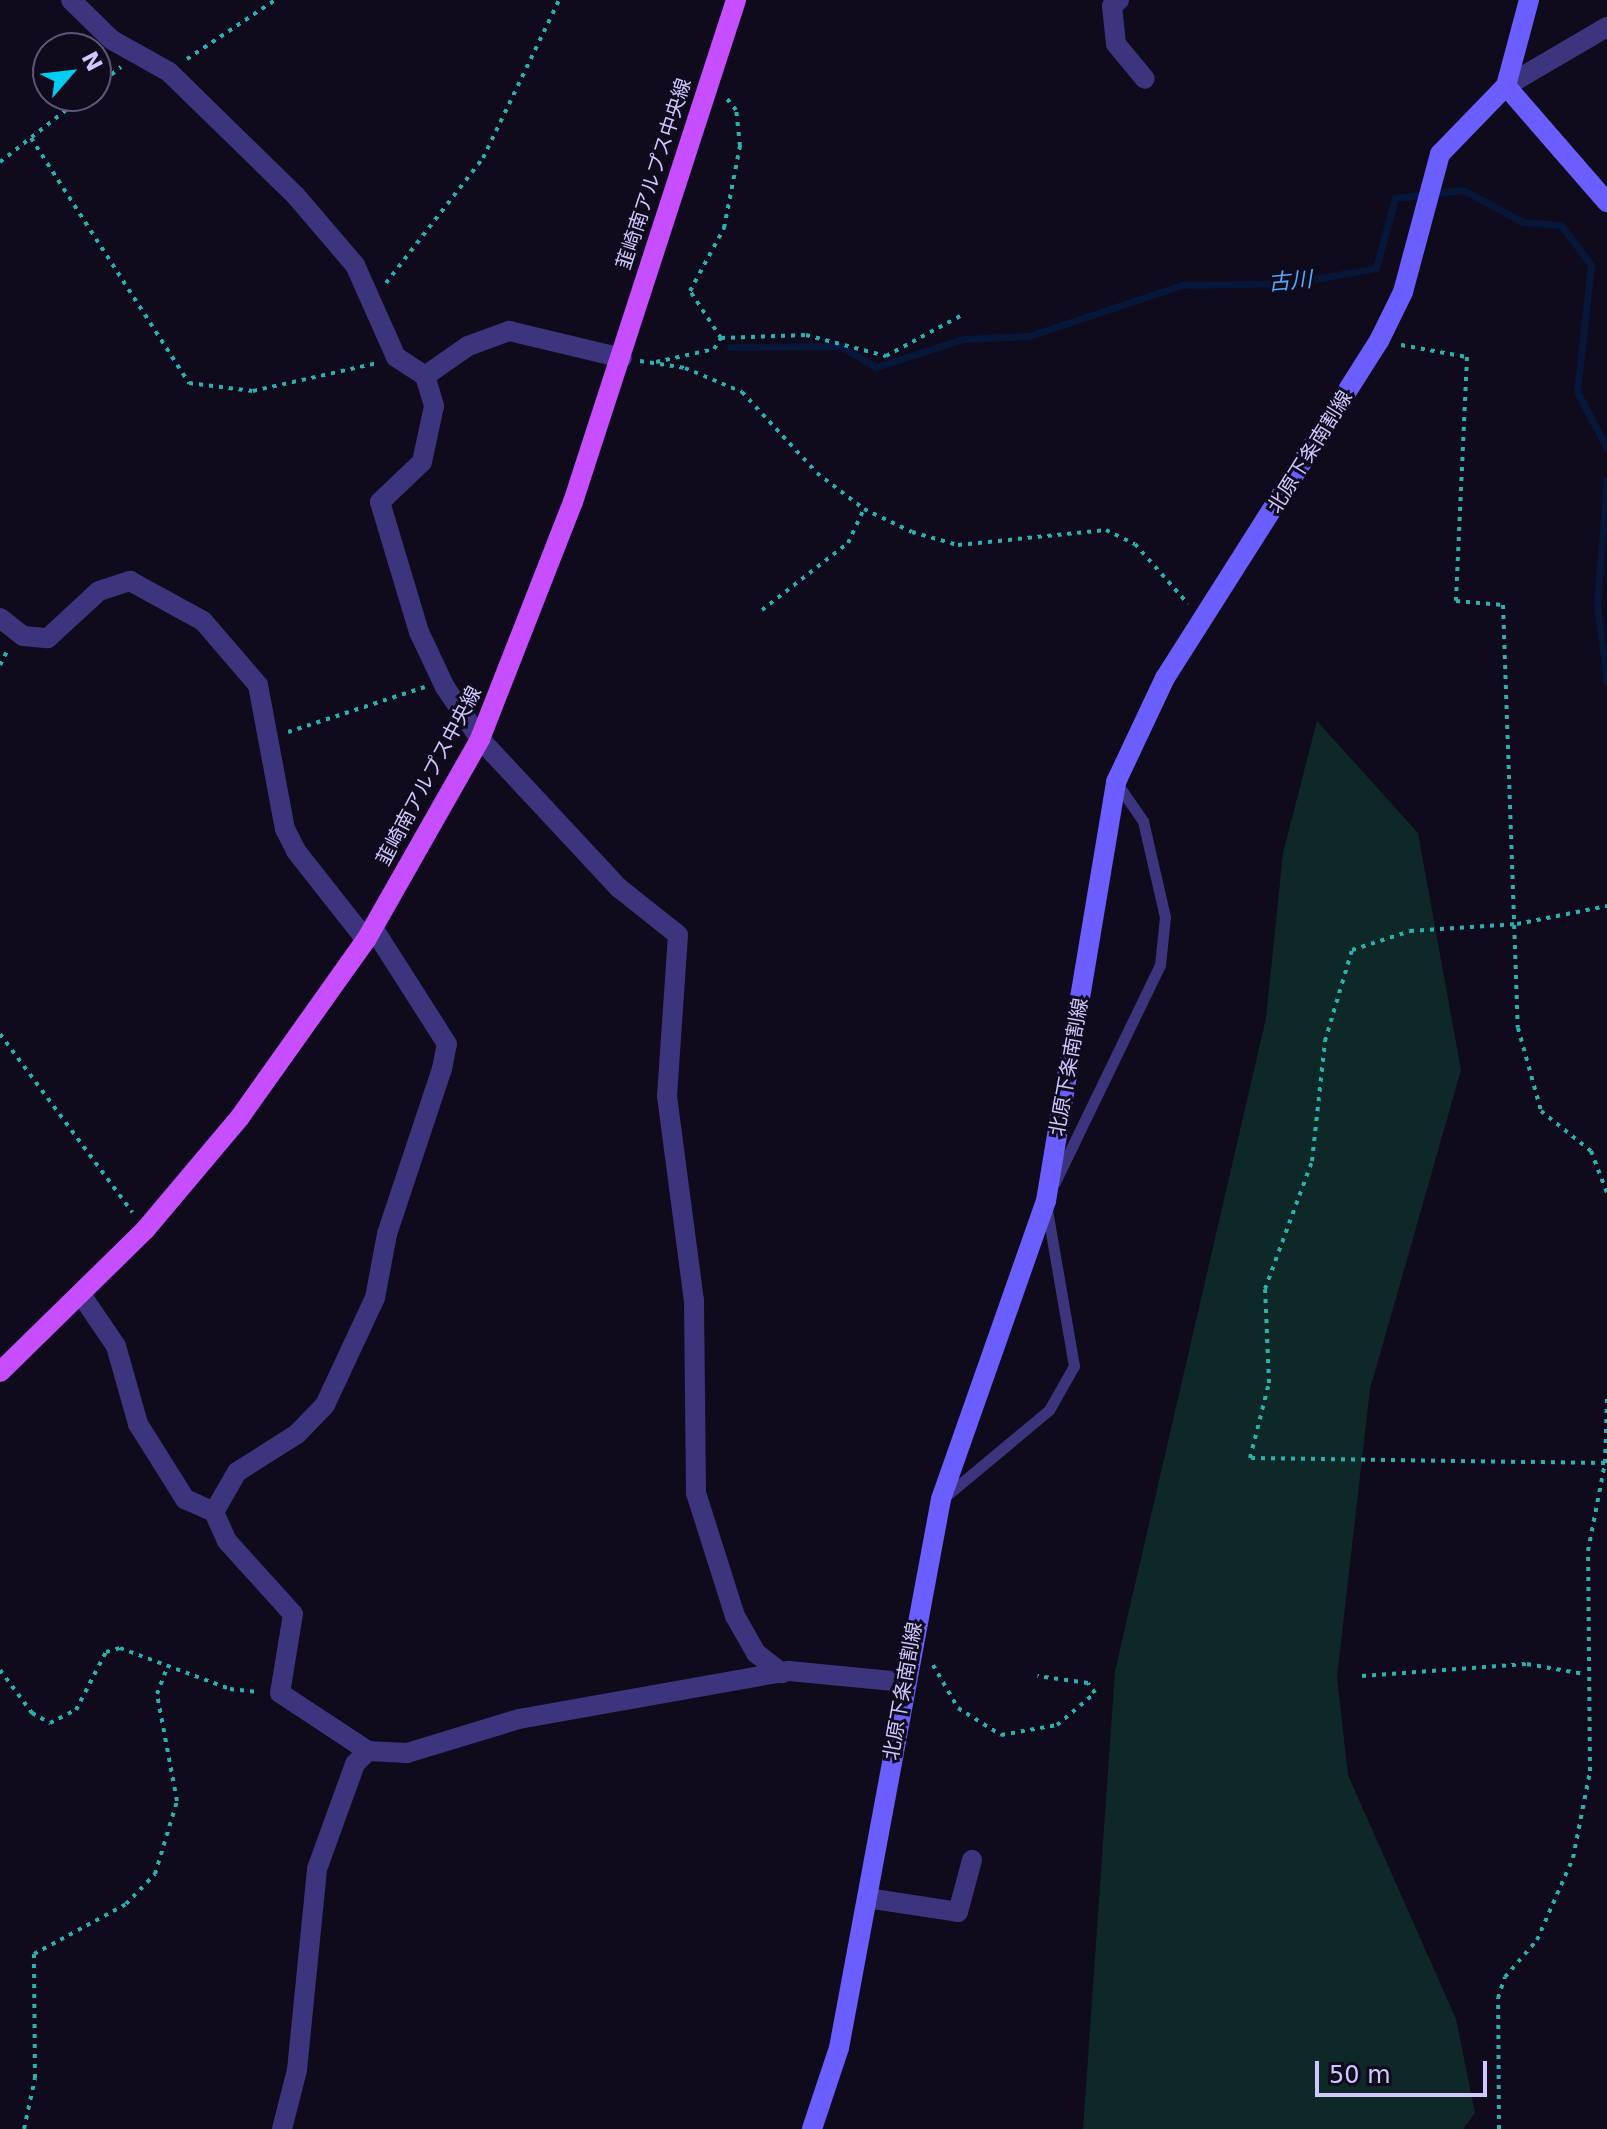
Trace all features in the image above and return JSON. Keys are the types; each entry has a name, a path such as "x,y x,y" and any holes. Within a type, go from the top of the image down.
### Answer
{"main road":[{"name":"韮崎南アルプス中央線","path":"0,1372 82,1296 145,1230 240,1117 370,934 480,739 522,643 622,358 736,0"},
{"path":"1529,0 1506,86 1606,199"},
{"name":"北原下条南割線","path":"812,2129 831,2087 904,1682 941,1499 1046,1201 1116,782 1165,678 1379,341 1429,209 1440,154 1506,86"}],"street":[{"path":"71,0 112,40 169,72 328,230 373,300 396,357 425,376 433,432 411,480 380,502 442,682 480,739 681,945 667,1096 694,1300 696,1493 735,1616 756,1653 782,1673"},
{"path":"1119,0 1112,6 1116,44 1145,79"},
{"path":"1506,86 1607,27"},
{"path":"425,376 468,346 509,331 622,358"},
{"path":"0,618 23,636 48,638 114,583 149,588 203,621 242,660 258,685 271,737 285,829 370,934 447,1044 442,1069 387,1234 375,1298 325,1405 297,1434 237,1472 214,1512"},
{"path":"82,1296 116,1346 152,1449 185,1499 214,1512 227,1541 293,1614 280,1693 368,1751 407,1753 519,1719 782,1673 833,1669 904,1682"},
{"path":"282,2129 297,2070 317,1869 355,1764 368,1751"},
{"path":"867,1898 958,1912 972,1860"}],"lane":[{"path":"941,1499 1049,1410 1074,1366 1046,1201 1160,965 1165,917 1143,821 1116,782"}],"path":[{"path":"169,72 275,0"},
{"path":"373,300 483,158 559,0"},
{"path":"710,80 736,110 740,146 724,228 690,291 721,338"},
{"path":"0,162 64,112"},
{"path":"31,138 189,383 204,391 264,390 396,357"},
{"path":"721,338 806,335 886,356 964,314"},
{"path":"654,363 714,349 721,338"},
{"path":"1379,341 1467,357 1456,601 1503,605 1517,924 1518,1028 1541,1111 1591,1151 1607,1193"},
{"path":"622,358 654,363 742,392 778,422 817,473 864,509 958,545 1106,530 1135,544 1202,621"},
{"path":"762,610 848,543 864,509"},
{"path":"271,737 442,682"},
{"path":"1605,1463 1250,1458 1269,1383 1265,1289 1312,1161 1325,1041 1352,950 1410,931 1517,924 1607,906"},
{"path":"0,1034 145,1230"},
{"path":"1499,2129 1498,1998 1505,1977 1537,1940 1573,1858 1590,1771 1584,1674 1588,1551 1605,1463 1607,1398"},
{"path":"914,1631 958,1708 1001,1735 1057,1725 1095,1693 1088,1683 1037,1676"},
{"path":"0,1670 32,1713 50,1723 76,1710 106,1652 134,1649 168,1666 230,1689 280,1693"},
{"path":"1362,1676 1527,1664 1584,1674"},
{"path":"24,2129 35,2078 34,1954 126,1904 155,1874 177,1801 157,1694 168,1666"}],"green space":[{"path":"1317,721 1418,833 1461,1070 1370,1389 1337,1677 1348,1775 1456,2019 1475,2113 1463,2129 1083,2129 1115,1671 1266,1018 1283,853"}],"waterway":[{"name":"古川","path":"730,347 840,346 876,367 963,339 1029,336 1182,285 1292,283 1376,268 1395,198 1463,190 1523,222 1561,225 1591,265 1577,392 1607,448"},
{"name":"古川","path":"1607,480 1597,605 1607,681"}]}
